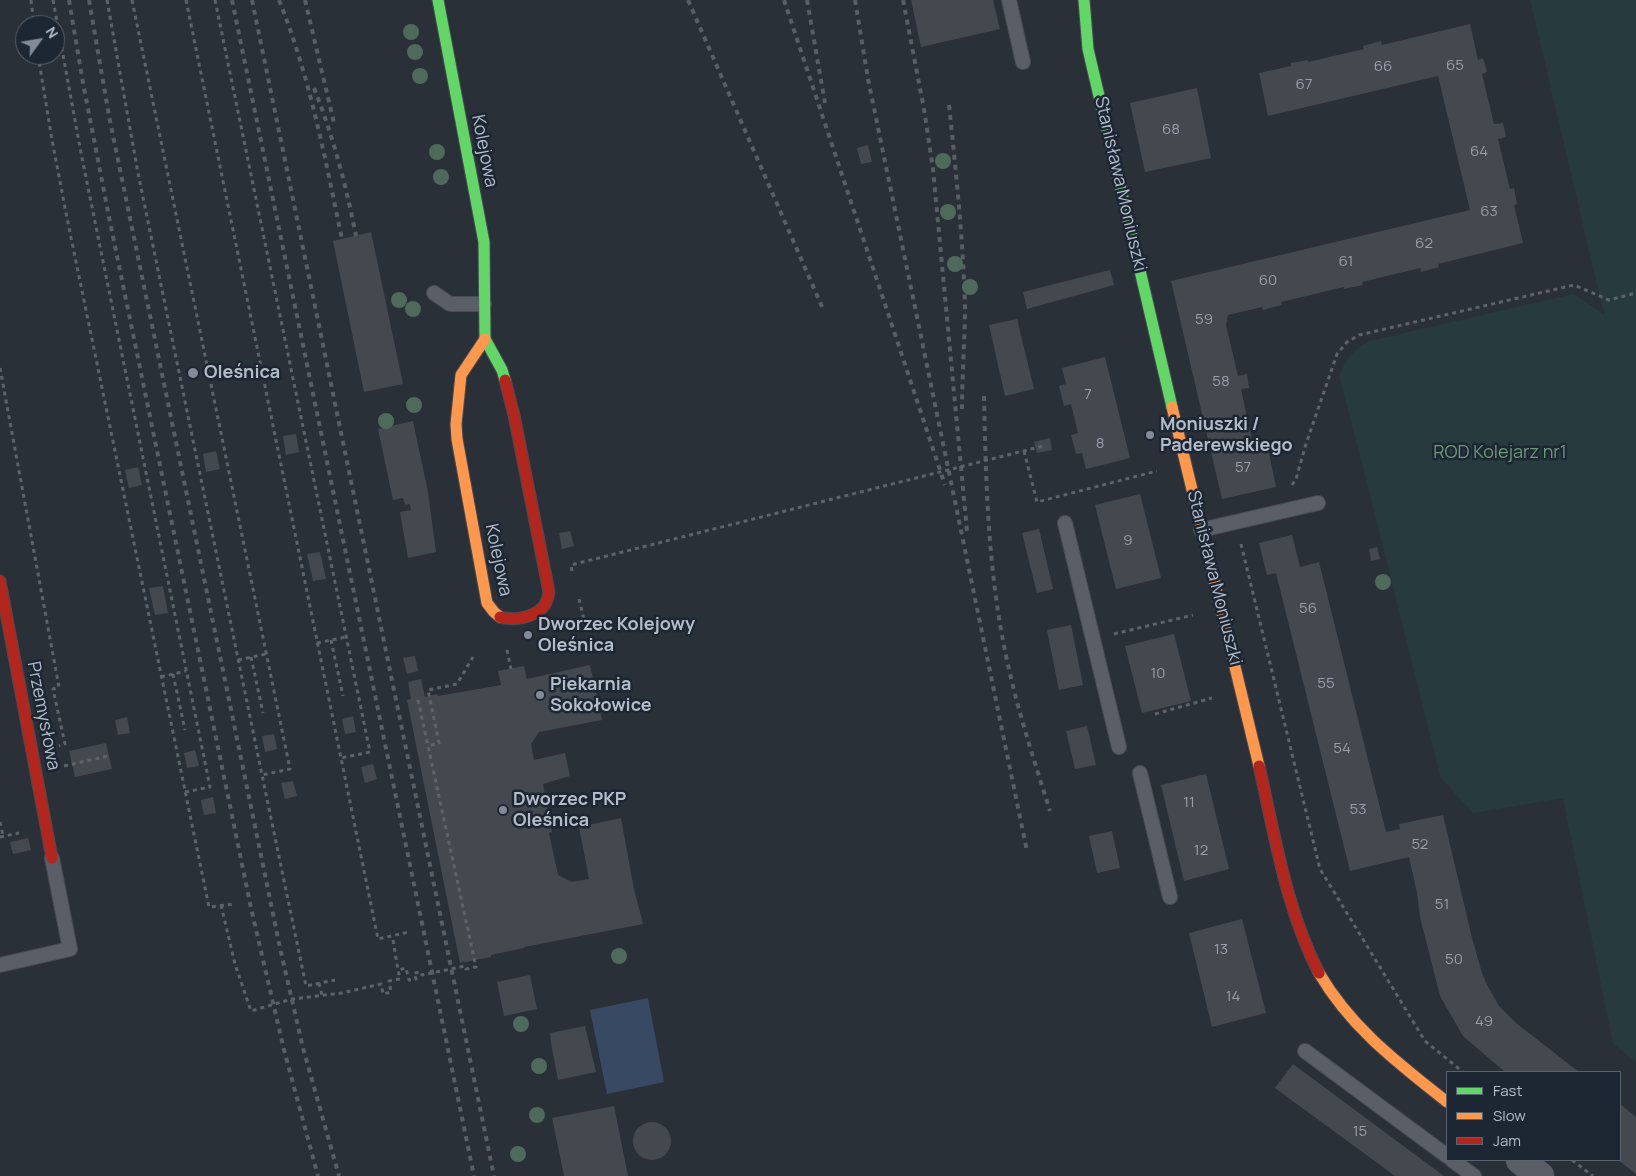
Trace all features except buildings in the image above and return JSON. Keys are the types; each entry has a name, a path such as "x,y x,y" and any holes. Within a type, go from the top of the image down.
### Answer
{"street":[{"name":"Kolejowa","path":"438,0 484,242 485,338 502,370 514,416 549,592 546,605 538,612 504,619 494,614 487,603 457,439 456,424 461,375 485,338"},
{"name":"Stanisława Moniuszki","path":"1084,0 1088,49 1286,885 1302,938 1310,958 1334,998 1353,1022 1446,1101"},
{"name":"Przemysłowa","path":"0,581 52,858"},
{"path":"1521,1161 1540,1176"}],"lane":[{"path":"1009,0 1023,62"},
{"path":"434,293 450,304 484,304"},
{"path":"1201,530 1318,503"},
{"path":"1065,523 1119,747"},
{"path":"1140,773 1170,897"},
{"path":"0,965 70,949 52,858"},
{"path":"1305,1052 1446,1155"},
{"path":"1453,1161 1474,1176"}],"path":[{"path":"31,0 33,15"},
{"path":"52,0 80,153 210,786 185,792"},
{"path":"107,0 136,164 306,986 335,980"},
{"path":"132,0 290,769 262,775"},
{"path":"186,0 378,939 409,932"},
{"path":"215,0 370,752 341,758"},
{"path":"40,65 65,208 209,907 235,904"},
{"path":"1289,491 1296,479 1337,354 1347,342 1359,335 1574,285 1609,300 1636,293"},
{"path":"0,368 59,687"},
{"path":"572,571 571,565 1043,446"},
{"path":"1024,451 1037,502 1158,470"},
{"path":"1236,523 1320,869 1425,1041 1462,1071"},
{"path":"579,598 587,632"},
{"path":"1108,636 1202,613"},
{"path":"317,643 346,637"},
{"path":"331,640 343,696"},
{"path":"507,650 511,669"},
{"path":"238,660 266,654"},
{"path":"428,746 439,743 428,690 457,684 473,657"},
{"path":"251,658 263,713"},
{"path":"161,677 186,671"},
{"path":"173,674 185,730"},
{"path":"1155,714 1213,698"},
{"path":"398,970 406,968 408,980 416,980 414,973 421,972 422,976 465,966 466,969 476,967 418,700"},
{"path":"72,764 108,756"},
{"path":"0,822 3,836"},
{"path":"222,905 235,964 250,1011 292,999 322,996 382,984 383,994 391,992 389,981 400,979 393,940"},
{"path":"319,983 322,996"},
{"path":"1573,1161 1593,1176"}],"green space":[{"name":"ROD Kolejarz nr1","path":"1530,0 1636,0 1636,1062 1613,1044 1563,798 1473,813 1441,778 1339,376 1350,356 1369,341 1574,294 1604,314"}],"water":[{"path":"648,998 664,1082 607,1094 590,1010"}],"railway":[{"path":"69,0 109,217 251,908 284,1050 318,1176"},
{"path":"89,0 109,116 280,948 303,1048 339,1176"},
{"path":"232,0 474,1176"},
{"path":"252,0 494,1176"},
{"path":"279,0 300,58 308,88 342,239"},
{"path":"305,0 334,123"},
{"path":"688,0 823,309"},
{"path":"784,0 945,485"},
{"path":"807,0 825,103"},
{"path":"855,0 868,79 1027,851"},
{"path":"903,0 924,109 933,169 967,531"},
{"path":"314,88 338,161 356,236"},
{"path":"949,105 964,281 965,319 962,409"},
{"path":"984,396 989,531 1001,632 1017,702 1050,811"}],"traffic: fast":[{"path":"438,0 484,242 485,339 502,370 505,380"},
{"path":"1084,0 1088,49 1172,407"}],"traffic: slow":[{"path":"485,339 461,375 456,424 457,439 487,603 500,617"},
{"path":"1172,407 1259,766"},
{"path":"1319,973 1332,993 1361,1028 1393,1059 1446,1101"}],"traffic: jam":[{"path":"500,617 517,618 534,614 544,605 549,592 514,415 505,380"},
{"path":"0,581 52,858"},
{"path":"1259,766 1276,845 1290,898 1298,924 1319,973"}],"place":[{"name":"Oleśnica","path":"193,373"},
{"name":"Moniuszki / Paderewskiego","path":"1150,435"},
{"name":"Dworzec Kolejowy Oleśnica","path":"528,635"},
{"name":"Piekarnia Sokołowice","path":"540,695"},
{"name":"Dworzec PKP Oleśnica","path":"503,810"}]}
